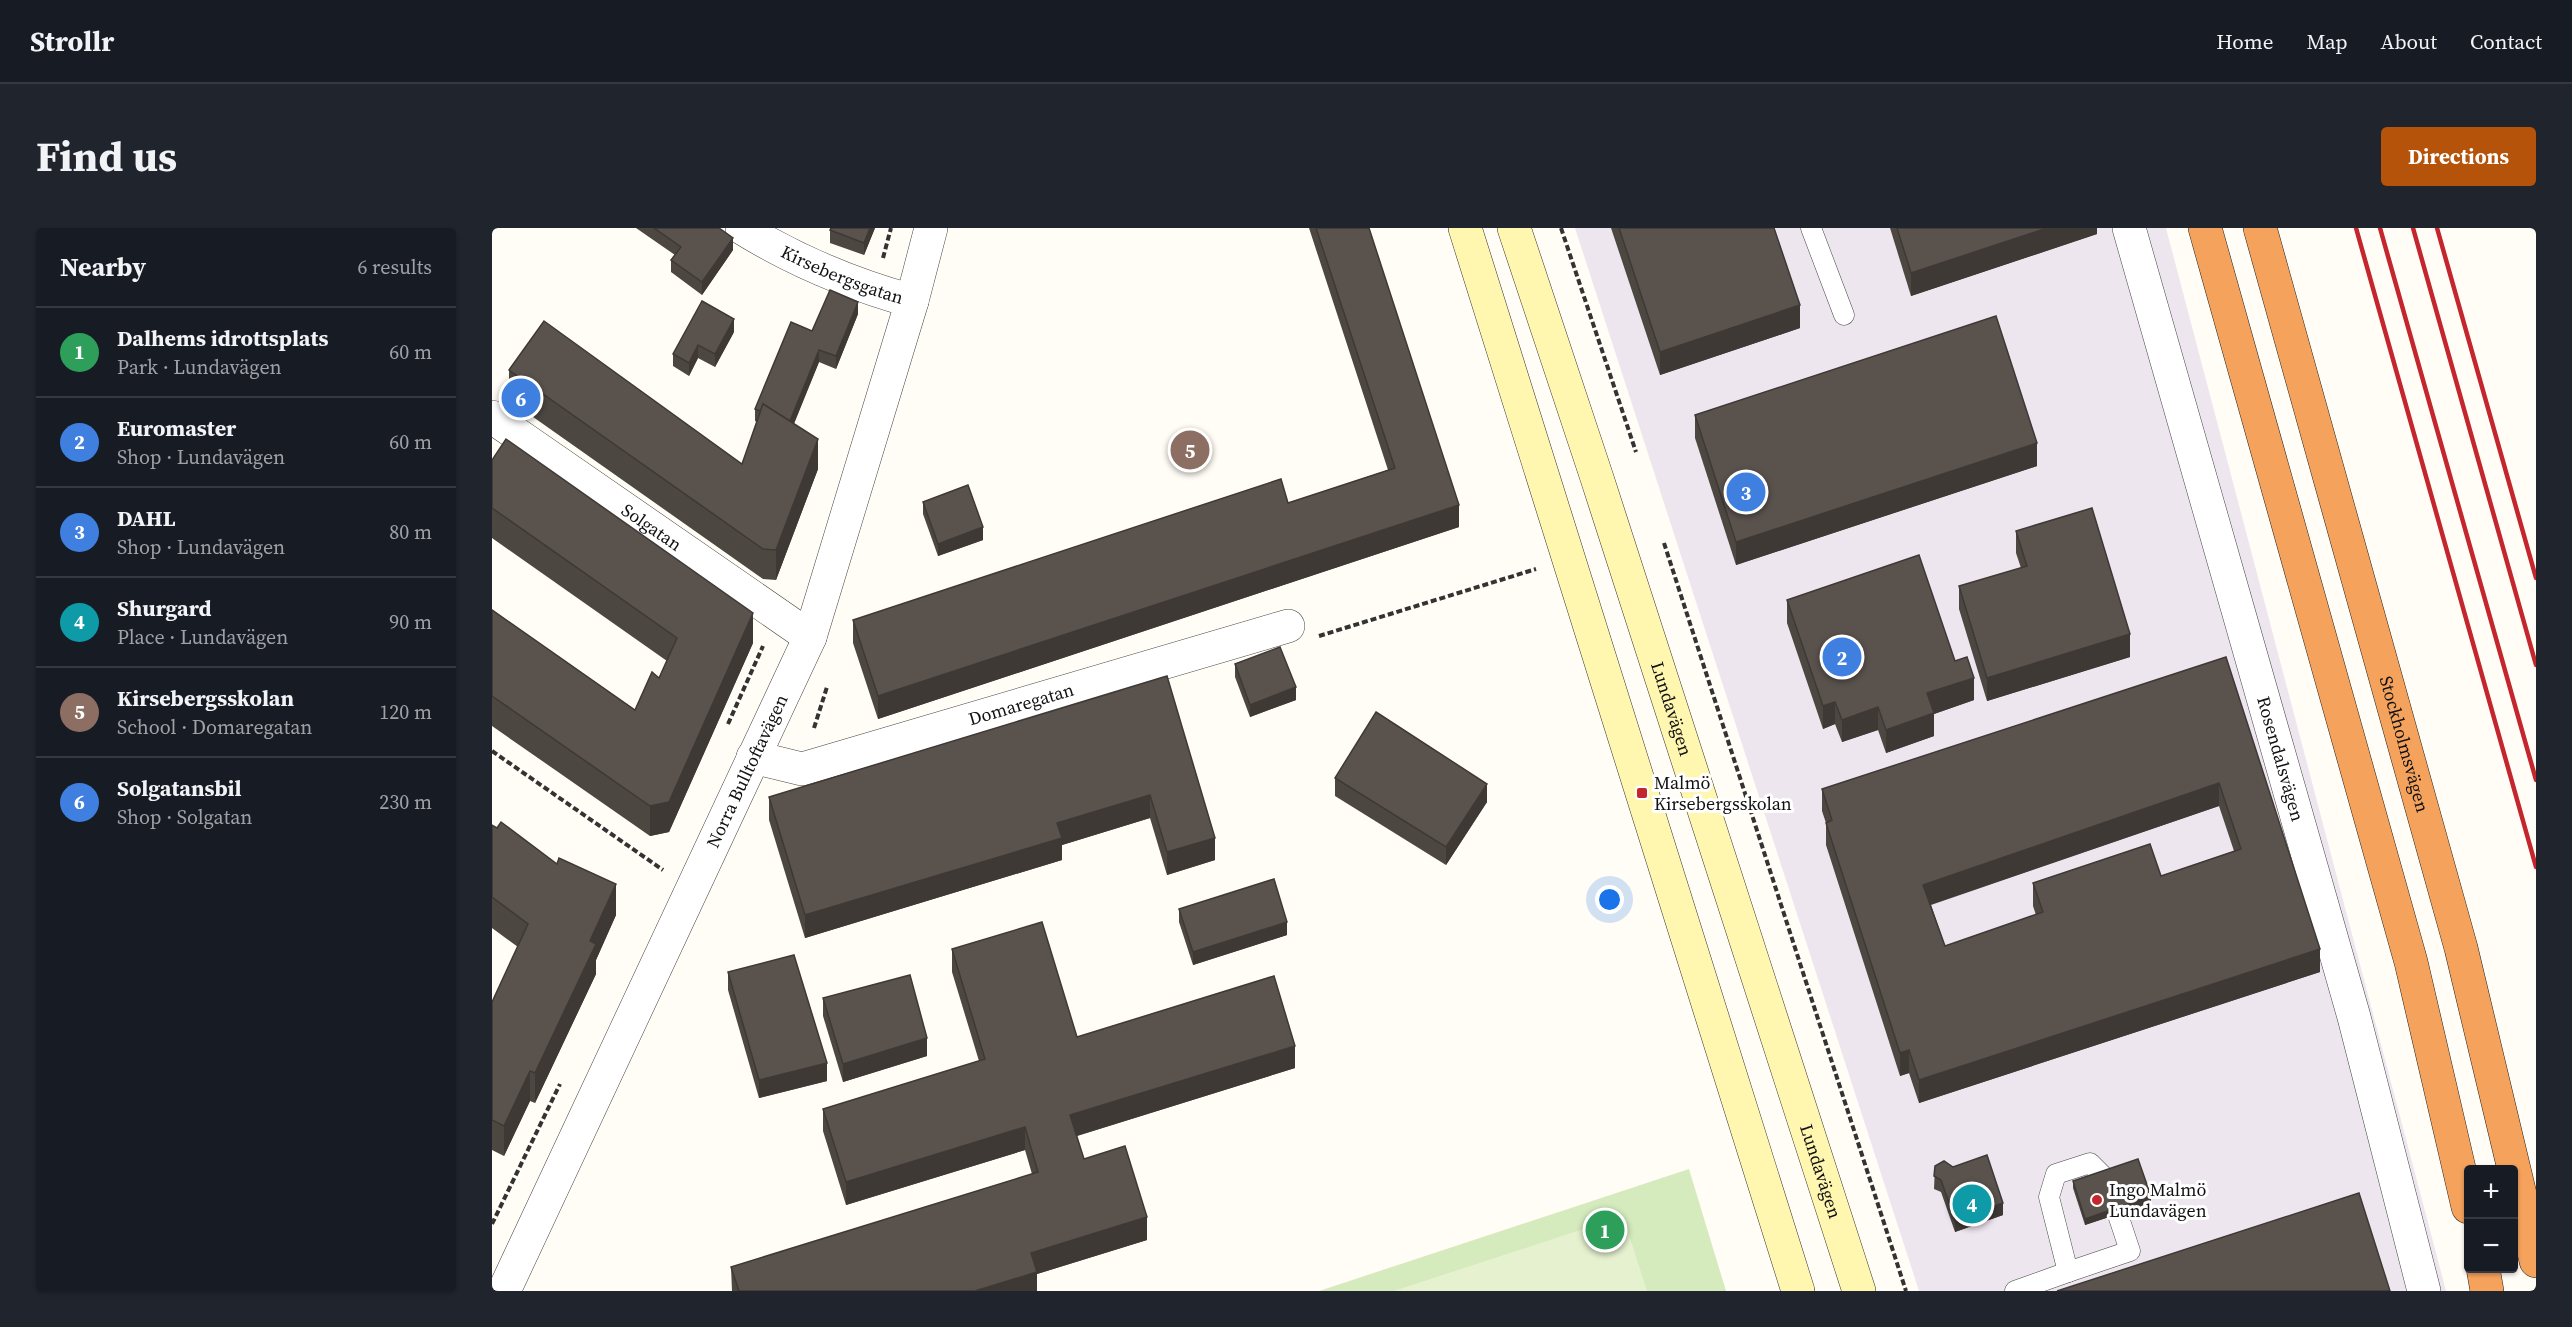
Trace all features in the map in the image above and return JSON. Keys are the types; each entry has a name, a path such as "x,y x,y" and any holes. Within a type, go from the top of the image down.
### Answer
{"highway":[{"path":"2205,228 2411,962 2464,1186"},
{"name":"Stockholmsvägen","path":"2260,228 2461,948 2536,1261"},
{"path":"2484,1273 2487,1291"}],"main road":[{"path":"1465,228 1798,1291"},
{"name":"Lundavägen","path":"1514,228 1598,478 1859,1291"}],"street":[{"name":"Kirsebergsgatan","path":"742,228 767,244 864,286 912,301"},
{"name":"Norra Bulltoftavägen","path":"504,1291 810,637 912,301 931,228"},
{"name":"Rosendalsvägen","path":"2129,228 2351,1006 2424,1291"},
{"name":"Solgatan","path":"492,417 810,637"},
{"name":"Domaregatan","path":"753,758 802,769 1288,626"}],"lane":[{"path":"1811,228 1844,315"},
{"path":"2068,1272 2049,1197 2056,1174 2090,1163 2105,1178"},
{"path":"2015,1291 2130,1251 2117,1212"}],"path":[{"path":"1561,228 1636,452"},
{"path":"1664,543 1906,1291"},
{"path":"1288,626 1317,636 1539,568"},
{"path":"492,751 664,870"},
{"path":"492,1211 496,1215 492,1224"}],"shaded area":[{"path":"1575,228 2166,228 2446,1291 1919,1291"}],"green space":[{"path":"1689,1169 1726,1291 1319,1291"},
{"path":"1623,1216 1647,1291 1394,1291"}],"building":[{"path":"654,228 719,228 733,238 702,282 671,260 681,247"},
{"path":"831,228 870,228 864,243 830,230"},
{"path":"1316,228 1369,228 1459,505 878,696 853,620 1281,479 1288,503 1395,468"},
{"path":"1619,228 1774,228 1800,305 1660,352"},
{"path":"1897,228 2047,228 1911,273"},
{"path":"830,290 858,302 836,356 819,350 790,421 763,404 761,411 755,409 791,322 812,331"},
{"path":"702,301 734,319 715,354 698,345 689,363 673,354"},
{"path":"1996,316 2037,443 1736,542 1695,415"},
{"path":"544,321 742,464 763,404 818,439 776,550 763,549 509,370"},
{"path":"506,439 753,613 669,802 650,806 492,696 492,610 635,710 652,672 659,678 677,638 492,508 492,460"},
{"path":"968,485 983,527 938,544 923,502"},
{"path":"2092,508 2130,634 1987,678 1959,586 2027,566 2016,531"},
{"path":"1919,555 1955,661 1967,657 1974,678 1927,693 1934,713 1886,730 1878,707 1842,720 1835,702 1823,706 1787,600"},
{"path":"1280,647 1296,687 1250,705 1235,664"},
{"path":"2226,657 2320,949 1919,1080 1909,1050 1900,1053 1826,823 1832,820 1822,789","holes":["2219,783 2241,849 2161,876 2150,844 2033,883 2043,912 1945,946 1923,885"]},
{"path":"1167,676 1215,838 1167,852 1150,795 1057,823 1062,838 805,915 769,797"},
{"path":"1376,712 1487,784 1446,847 1335,778"},
{"path":"501,822 557,864 559,858 616,884 590,941 596,944 535,1073 530,1071 504,1126 492,1120 492,1002 528,924 492,897 492,825 497,828"},
{"path":"1274,879 1287,922 1193,952 1179,909"},
{"path":"1042,922 1077,1037 1274,976 1295,1046 1070,1115 1084,1159 1125,1146 1147,1217 1031,1253 1037,1272 975,1291 739,1291 731,1267 1038,1172 1025,1127 846,1182 823,1109 985,1059 952,949"},
{"path":"794,955 827,1063 759,1080 728,972"},
{"path":"910,975 927,1038 843,1064 823,998"},
{"path":"1987,1155 2003,1203 1955,1220 1941,1180 1934,1176 1935,1166 1944,1161 1953,1167"},
{"path":"2138,1159 2151,1196 2085,1219 2073,1181"},
{"path":"2359,1193 2390,1291 2057,1291"}],"railway":[{"path":"2356,228 2536,867"},
{"path":"2380,228 2536,780"},
{"path":"2413,228 2536,665"},
{"path":"2437,228 2536,578"}],"place":[{"name":"Solgatansbil","path":"521,398"},
{"name":"Kirsebergsskolan","path":"1190,450"},
{"name":"DAHL","path":"1746,492"},
{"name":"Euromaster","path":"1842,657"},
{"name":"Malmö Kirsebergsskolan","path":"1642,793"},
{"name":"Ingo Malmö Lundavägen","path":"2097,1200"},
{"name":"Shurgard","path":"1972,1204"},
{"name":"Dalhems idrottsplats","path":"1605,1230"}]}
